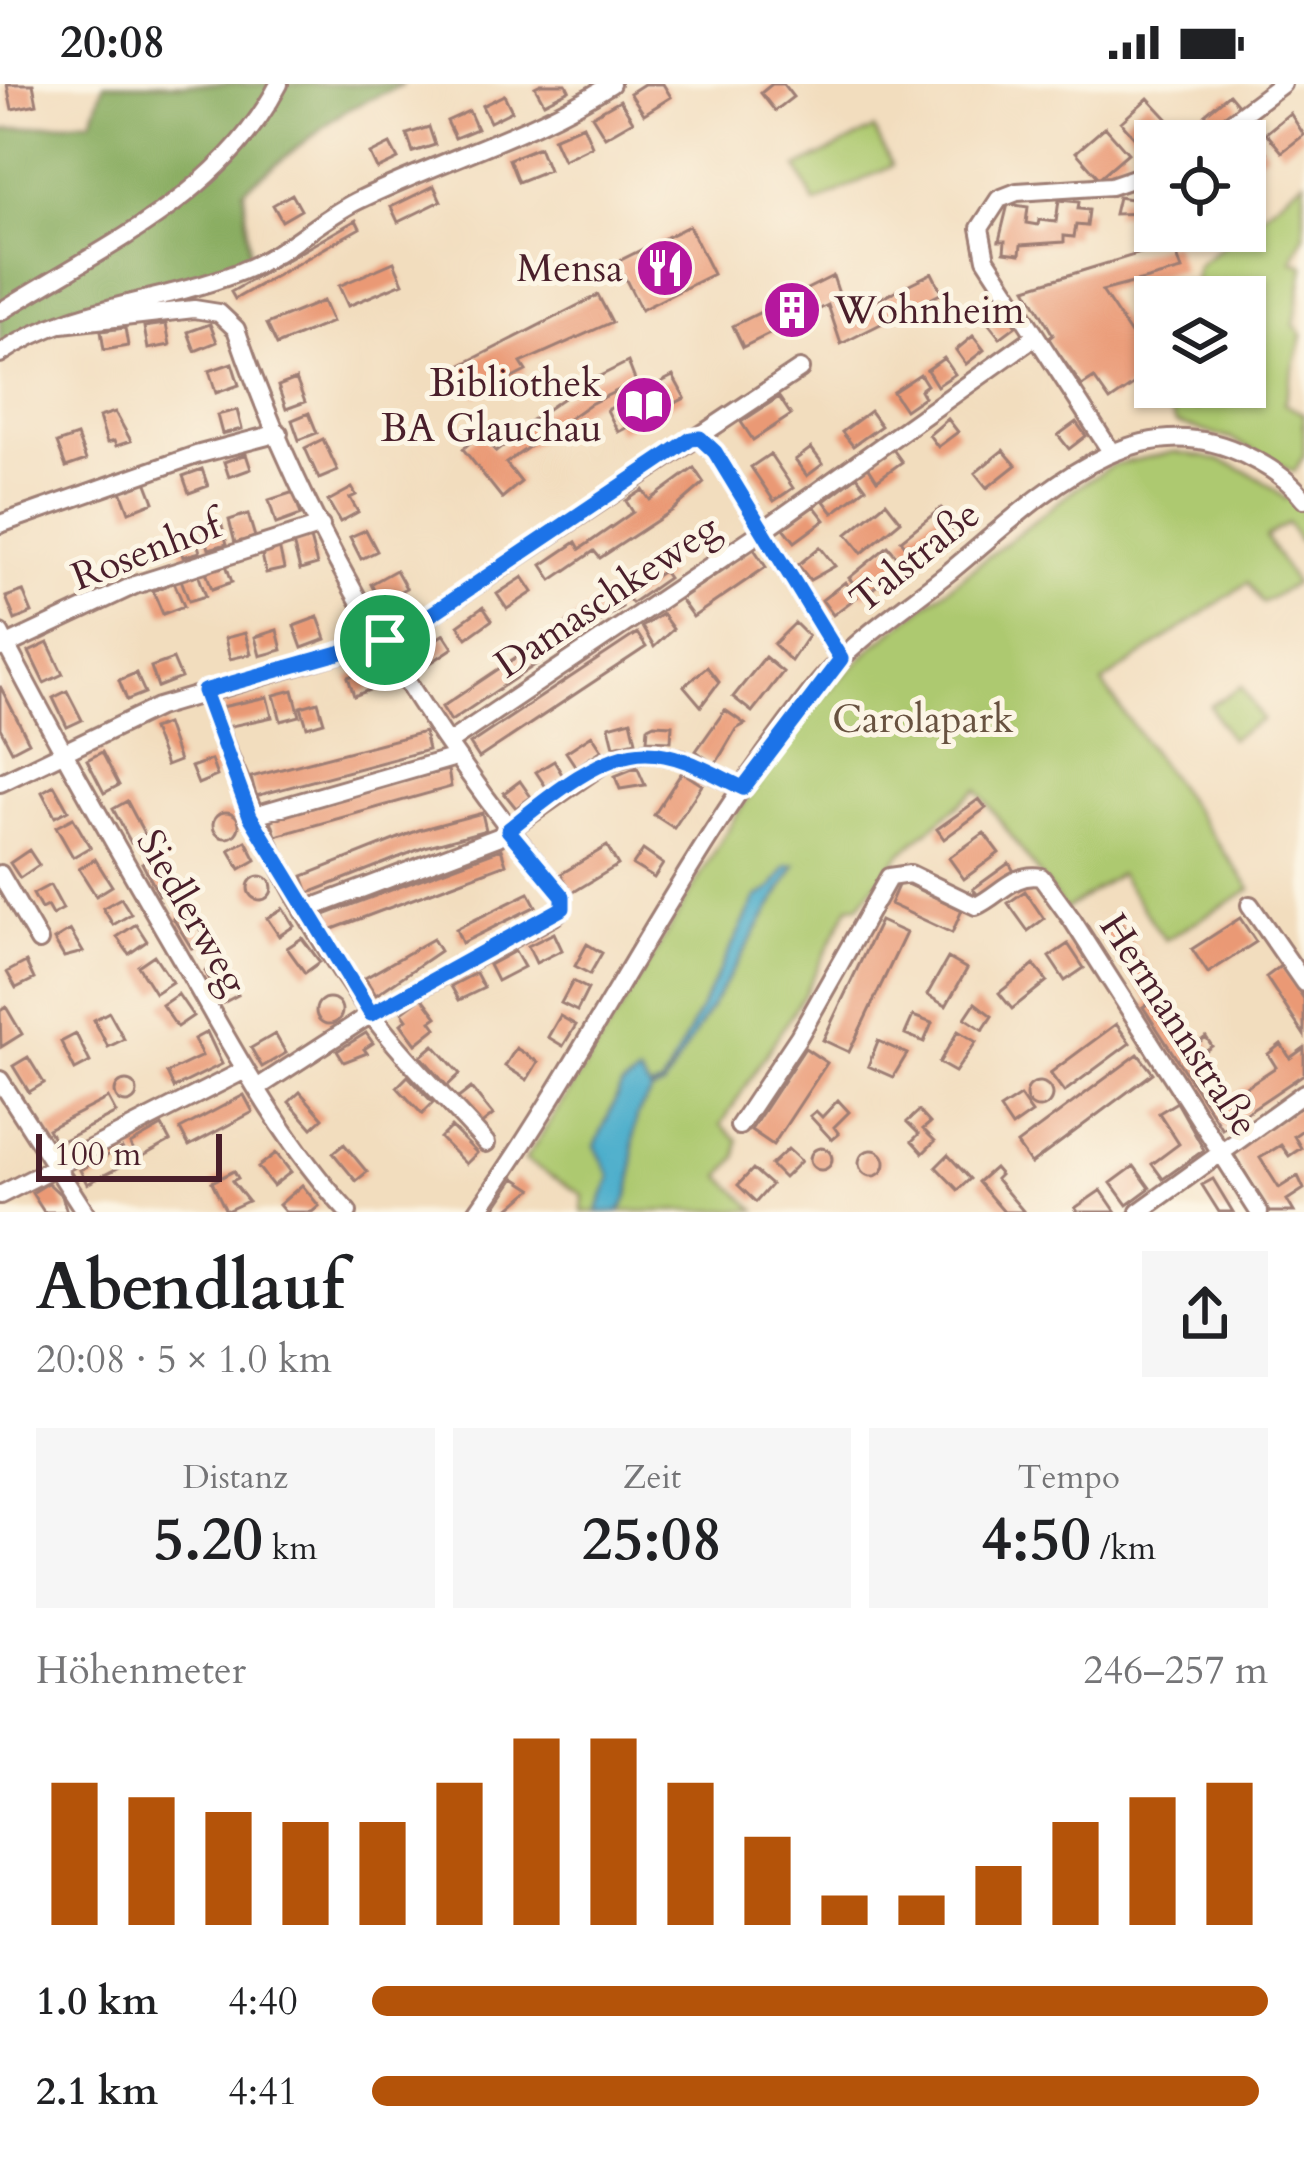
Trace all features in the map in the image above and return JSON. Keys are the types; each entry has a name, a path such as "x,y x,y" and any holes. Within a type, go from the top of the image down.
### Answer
{"street":[{"path":"0,312 139,232 187,196 232,148 279,84"},
{"path":"0,353 62,324 251,267 353,202 431,166 507,140 611,84"},
{"path":"1234,120 1282,84"},
{"path":"1110,450 986,259 980,228 999,199 1017,192 1111,186 1134,179"},
{"path":"62,324 194,309 220,313 236,329 321,526 385,640 452,750 508,830 563,896 563,908 371,1014 257,1088"},
{"name":"Damaschkeweg","path":"250,816 452,750 1036,336"},
{"path":"700,438 706,427 800,369"},
{"path":"0,524 196,455 279,433"},
{"path":"700,438 841,659"},
{"path":"0,783 58,750 204,691 399,636 691,439 700,438"},
{"name":"Talstraße","path":"477,1212 743,788 841,659 1042,497 1110,450 1160,438 1211,442 1258,461 1302,491"},
{"name":"Rosenhof","path":"2,642 135,585 321,526"},
{"name":"Siedlerweg","path":"2,642 58,750 245,1070 322,1184 348,1212"},
{"path":"204,691 250,816 304,911 371,1014 486,1143"},
{"path":"304,911 508,830 606,762 646,752 679,758 743,788"},
{"path":"0,874 39,941"},
{"name":"Hermannstraße","path":"739,1126 799,1036 889,878 910,874 976,906 1016,879 1041,877 1259,1212"},
{"path":"1250,905 1304,983"},
{"path":"0,1196 245,1070"},
{"path":"0,1080 85,1212"},
{"path":"1139,1212 1304,1093"}],"green space":[{"path":"104,84 404,84 344,111 244,189 251,267 95,311 0,354 0,130 92,120"},
{"path":"874,129 892,165 815,204 797,168"},
{"path":"1304,180 1304,234 1292,261 1304,265 1294,325 1302,335 1284,404 1304,414 1304,455 1294,472 1231,439 1176,423 1171,411 1266,408 1266,276 1195,276 1197,266 1214,252 1266,252 1266,211"},
{"name":"Carolapark","path":"1173,452 1234,466 1285,499 1304,493 1304,539 1299,542 1288,523 1266,537 1295,584 1262,603 1248,582 1102,683 1251,889 1165,940 1119,874 1065,910 977,789 901,853 859,905 849,906 805,993 721,1125 738,1140 737,1157 721,1176 756,1210 582,1212 583,1195 525,1160 622,1009 738,812 820,699 876,644 1075,489 1113,465"},
{"path":"1242,686 1262,720 1230,739 1210,706"}],"water":[{"path":"796,865 663,1087 651,1092 639,1111 633,1177 626,1200 619,1212 597,1212 611,1177 595,1146 621,1087 639,1075 650,1089 662,1085 756,898 772,888 787,866"}],"building":[{"path":"7,84 33,84 37,104 12,109"},
{"path":"566,84 569,90 544,103 535,87"},
{"path":"644,84 663,84 671,97 644,114 630,93"},
{"path":"772,84 783,84 793,97 775,111 761,93"},
{"path":"1229,94 1240,107 1226,120 1210,120 1205,114"},
{"path":"504,95 512,111 490,122 482,106"},
{"path":"1148,98 1168,120 1134,120 1134,137 1121,122"},
{"path":"620,100 633,121 605,137 592,116"},
{"path":"469,111 477,129 455,138 447,121"},
{"path":"1290,113 1304,135 1282,152 1266,133"},
{"path":"583,125 592,146 563,160 553,138"},
{"path":"429,127 435,145 413,152 407,134"},
{"path":"1105,127 1128,153 1099,178 1076,152"},
{"path":"390,144 398,159 377,169 370,154"},
{"path":"539,147 548,170 518,182 509,159"},
{"path":"434,186 441,201 398,222 391,207"},
{"path":"1132,190 1134,213 1114,214 1118,197 1131,199"},
{"path":"292,194 301,210 282,221 273,205"},
{"path":"1059,200 1079,202 1078,209 1089,210 1087,226 1076,225 1074,237 1064,236 1064,242 1021,245 1020,254 1004,252 1005,241 999,241 1008,204 1028,207 1026,223 1038,225 1039,220 1056,222"},
{"path":"356,220 360,228 235,299 231,292"},
{"name":"Mensa","path":"689,226 713,274 641,310 617,262"},
{"path":"1144,252 1176,252 1182,270 1134,276 1134,283 1102,291 1134,339 1134,384 1110,401 1094,378 1082,386 1048,339 1053,335 1026,288"},
{"path":"394,262 403,283 348,306 339,286"},
{"name":"Wohnheim","path":"932,273 942,293 841,344 828,305 743,347 733,326 833,276 846,315"},
{"path":"598,295 612,322 521,363 526,371 477,396 462,365"},
{"path":"323,301 332,322 277,345 267,324"},
{"path":"1006,311 1016,326 1000,338 989,324"},
{"path":"166,324 170,345 148,349 144,327"},
{"path":"210,324 217,342 195,351 188,332"},
{"path":"125,328 128,346 104,350 101,331"},
{"path":"973,336 984,350 966,364 956,350"},
{"path":"944,358 955,374 937,386 927,370"},
{"path":"628,362 640,393 673,376 685,398 618,432 607,410 627,400 621,389 590,404 506,463 521,482 502,498 463,449 481,433 496,452 506,444 503,440 582,385"},
{"path":"232,363 239,385 216,393 209,371"},
{"path":"920,374 927,385 920,390 924,397 905,410 893,392"},
{"path":"296,379 305,402 286,409 278,386"},
{"path":"779,397 791,415 753,440 741,422"},
{"path":"237,410 242,429 222,434 217,415"},
{"path":"870,411 881,426 853,446 842,432"},
{"path":"115,412 131,441 116,446 114,441 107,443 99,417"},
{"path":"309,413 317,433 299,440 292,420"},
{"path":"948,419 958,432 938,447 929,435"},
{"path":"1076,422 1086,436 1069,449 1058,435"},
{"path":"77,436 86,460 66,467 57,443"},
{"path":"323,439 338,471 319,479 305,448"},
{"path":"811,448 823,464 807,476 795,460"},
{"path":"892,448 902,462 877,480 868,466"},
{"path":"1003,450 1016,465 987,488 975,473"},
{"path":"246,454 251,469 229,477 224,462"},
{"path":"770,454 793,488 774,501 751,467"},
{"path":"694,468 704,483 673,510 600,558 594,551 552,580 542,565 576,542 580,549 633,512 626,501 643,490 650,500"},
{"path":"202,469 208,486 189,493 183,476"},
{"path":"857,476 866,488 833,513 824,501"},
{"path":"146,481 154,502 129,512 121,491"},
{"path":"352,488 356,495 350,498 358,512 340,522 328,501"},
{"path":"294,492 301,515 276,524 269,500"},
{"path":"886,502 901,521 862,553 847,534"},
{"path":"814,506 825,520 795,542 784,528"},
{"path":"941,508 956,526 916,558 901,540"},
{"path":"248,514 255,537 235,543 229,520"},
{"path":"221,523 227,544 209,549 203,528"},
{"path":"366,530 377,551 361,559 350,537"},
{"path":"194,531 200,552 183,557 176,536"},
{"path":"310,539 317,565 300,570 293,543"},
{"path":"279,546 284,569 266,573 261,550"},
{"path":"888,546 903,564 864,596 849,578"},
{"path":"820,547 835,566 810,580 798,565"},
{"path":"754,549 766,567 693,617 680,599"},
{"path":"224,559 232,582 212,589 204,566"},
{"path":"396,570 406,588 380,602 371,584"},
{"path":"197,571 206,596 189,601 180,577"},
{"path":"663,571 668,578 632,603 626,596"},
{"path":"523,577 533,592 507,609 497,594"},
{"path":"174,582 184,606 163,614 153,591"},
{"path":"845,582 857,597 833,615 822,600"},
{"path":"23,591 32,613 15,620 6,597"},
{"path":"613,592 622,607 451,721 442,707"},
{"path":"483,607 492,620 467,638 458,625"},
{"path":"662,614 673,629 654,647 642,627"},
{"path":"318,617 326,639 302,648 294,626"},
{"path":"795,623 808,636 791,661 774,644"},
{"path":"277,630 282,650 260,656 255,637"},
{"path":"245,633 251,654 230,659 225,638"},
{"path":"637,633 646,647 479,758 470,744"},
{"path":"444,634 453,648 426,666 417,652"},
{"path":"48,643 63,674 44,683 29,652"},
{"path":"765,657 783,672 752,712 733,697"},
{"path":"173,659 181,678 158,687 151,667"},
{"path":"707,667 719,682 701,706 684,686"},
{"path":"365,671 372,689 354,696 348,677"},
{"path":"136,673 145,693 127,700 119,680"},
{"path":"0,686 29,742 12,751 0,728"},
{"path":"293,690 300,716 281,721 274,695"},
{"path":"67,691 82,720 67,727 53,698"},
{"path":"267,697 272,717 227,727 222,707"},
{"path":"318,702 324,722 307,727 301,707"},
{"path":"725,710 745,724 736,729 715,765 696,751"},
{"path":"631,720 636,741 614,746 609,726"},
{"path":"166,724 179,761 166,766 152,729"},
{"path":"672,725 671,741 647,740 648,727"},
{"path":"424,732 428,750 256,796 251,777"},
{"path":"592,735 602,750 576,767 566,752"},
{"path":"102,752 119,785 104,793 87,760"},
{"path":"211,760 217,776 198,784 191,767"},
{"path":"554,761 563,776 546,787 536,772"},
{"path":"637,767 645,785 620,789 615,776"},
{"path":"448,770 451,787 276,836 271,820 355,792"},
{"path":"682,772 702,785 674,828 654,815"},
{"path":"520,781 531,797 516,808 504,793"},
{"path":"54,785 68,810 55,817 42,792"},
{"path":"979,799 986,808 944,839 937,829"},
{"path":"127,801 145,835 131,843 113,809"},
{"path":"226,812 239,825 226,838 213,825"},
{"path":"482,813 486,830 425,847 309,893 303,876 419,830"},
{"path":"73,818 90,847 73,857 56,827"},
{"path":"984,833 999,853 964,879 949,858"},
{"path":"246,841 256,860 240,869 229,850"},
{"path":"607,846 618,865 572,893 561,874"},
{"path":"501,849 506,864 330,930 324,915"},
{"path":"29,850 39,865 20,878 10,863"},
{"path":"643,850 663,864 654,878 633,865"},
{"path":"158,855 175,886 159,895 142,863"},
{"path":"95,859 112,886 96,896 79,869"},
{"path":"1009,863 1015,873 980,898 973,889"},
{"path":"260,876 272,888 260,900 248,888"},
{"path":"900,881 962,910 952,933 890,904"},
{"path":"50,885 63,909 52,915 47,906 41,909 33,894"},
{"path":"1025,891 1044,919 1028,931 1008,903"},
{"path":"529,893 536,906 462,943 456,929"},
{"path":"121,898 131,914 113,925 103,908"},
{"path":"283,908 294,926 279,936 267,918"},
{"path":"187,909 206,940 192,949 173,918"},
{"path":"1240,918 1256,942 1208,973 1192,949"},
{"path":"1118,919 1195,1045 1206,1037 1212,1046 1198,1056 1226,1100 1276,1067 1268,1054 1281,1044 1290,1058 1304,1048 1304,1074 1222,1129 1143,1007 1149,1003 1101,930"},
{"path":"880,921 906,933 849,1052 823,1040"},
{"path":"136,924 147,941 129,954 117,937"},
{"path":"70,930 83,952 64,957 54,940"},
{"path":"554,933 562,950 536,963 528,946"},
{"path":"302,938 320,962 305,973 287,948"},
{"path":"433,939 440,951 376,995 365,978"},
{"path":"587,944 602,953 590,974 575,966"},
{"path":"1068,944 1084,968 1065,981 1049,957"},
{"path":"515,951 524,967 497,981 489,965"},
{"path":"154,955 172,982 155,993 138,966"},
{"path":"948,958 967,969 946,1006 927,995"},
{"path":"26,962 34,979 16,988 7,972"},
{"path":"219,963 238,995 223,1003 205,971"},
{"path":"1034,965 1047,981 1012,1009 999,993"},
{"path":"1282,965 1304,999 1304,1035 1266,977"},
{"path":"476,973 484,988 459,1000 451,986"},
{"path":"573,981 588,989 577,1011 561,1003"},
{"path":"178,994 193,1016 177,1027 162,1005"},
{"path":"422,997 437,1017 431,1021 436,1028 416,1044 401,1024 407,1019 402,1012"},
{"path":"329,998 342,1011 329,1024 316,1011"},
{"path":"975,1003 992,1016 983,1030 965,1018"},
{"path":"6,1007 22,1034 1,1047 0,1011"},
{"path":"109,1012 124,1039 108,1047 94,1020"},
{"path":"560,1016 576,1025 563,1046 548,1037"},
{"path":"913,1016 932,1023 924,1042 905,1034"},
{"path":"1116,1024 1130,1043 1064,1092 1050,1073"},
{"path":"958,1031 976,1042 955,1072 939,1063"},
{"path":"207,1032 222,1064 174,1088 167,1073 202,1056 194,1039"},
{"path":"366,1033 373,1043 364,1049 367,1053 344,1062 337,1051"},
{"path":"76,1034 90,1062 75,1070 61,1042"},
{"path":"275,1034 286,1053 262,1067 251,1048"},
{"path":"878,1041 907,1054 893,1077 868,1066"},
{"path":"434,1045 460,1074 447,1086 421,1056"},
{"path":"516,1048 538,1062 527,1080 505,1066"},
{"path":"805,1048 827,1063 773,1145 751,1130"},
{"path":"1138,1054 1153,1073 1031,1164 1017,1144"},
{"path":"28,1057 44,1083 29,1092 13,1066"},
{"path":"408,1076 433,1103 422,1114 397,1087"},
{"path":"126,1081 137,1092 126,1103 115,1092"},
{"path":"1039,1082 1052,1095 1039,1108 1026,1095"},
{"path":"471,1088 493,1115 479,1126 457,1099"},
{"path":"300,1092 323,1118 312,1128 289,1102"},
{"path":"244,1095 253,1112 189,1146 180,1129"},
{"path":"1020,1096 1032,1113 1012,1127 1000,1109"},
{"path":"108,1098 116,1113 56,1144 48,1129"},
{"path":"838,1100 849,1112 834,1127 839,1134 832,1140 810,1116 816,1111 822,1117"},
{"path":"1177,1102 1204,1150 1163,1179 1152,1164 1179,1144 1159,1113"},
{"path":"1304,1103 1304,1129 1294,1136 1301,1148 1289,1156 1281,1145 1260,1158 1279,1188 1298,1176 1304,1189 1287,1200 1294,1212 1269,1212 1232,1151"},
{"path":"919,1111 930,1123 923,1129 935,1141 923,1153 912,1141 919,1134 907,1122"},
{"path":"162,1126 170,1141 138,1159 130,1144"},
{"path":"451,1127 477,1153 466,1164 440,1138"},
{"path":"344,1144 367,1172 356,1181 333,1153"},
{"path":"122,1148 129,1162 87,1184 80,1170"},
{"path":"821,1148 832,1159 821,1170 810,1159"},
{"path":"788,1149 801,1161 784,1178 771,1165"},
{"path":"872,1150 885,1163 872,1176 859,1163"},
{"path":"276,1153 291,1172 273,1186 258,1167"},
{"path":"948,1155 970,1179 958,1190 936,1167"},
{"path":"1134,1166 1150,1188 1127,1205 1111,1183"},
{"path":"994,1168 1000,1175 996,1179 1024,1212 1004,1212 978,1182"},
{"path":"753,1169 771,1185 756,1202 738,1185"},
{"path":"234,1171 238,1178 232,1181 248,1201 226,1211 212,1182"},
{"path":"515,1178 532,1189 505,1212 492,1212"},
{"path":"1213,1179 1233,1212 1219,1212 1202,1185"},
{"path":"48,1183 62,1196 67,1212 44,1212 32,1193"},
{"path":"302,1185 319,1206 312,1212 285,1212 279,1205"},
{"path":"1101,1190 1116,1212 1078,1212 1075,1208"}],"place":[{"name":"Mensa","path":"665,268"},
{"name":"Wohnheim","path":"792,310"},
{"name":"Bibliothek BA Glauchau","path":"644,405"}],"route":[{"path":"700,438 715,452 841,659 796,712 743,788 679,758 646,752 606,762 522,819 508,830 563,896 563,908 371,1014 250,816 204,691 385,640 399,636 691,439 700,438"}]}
